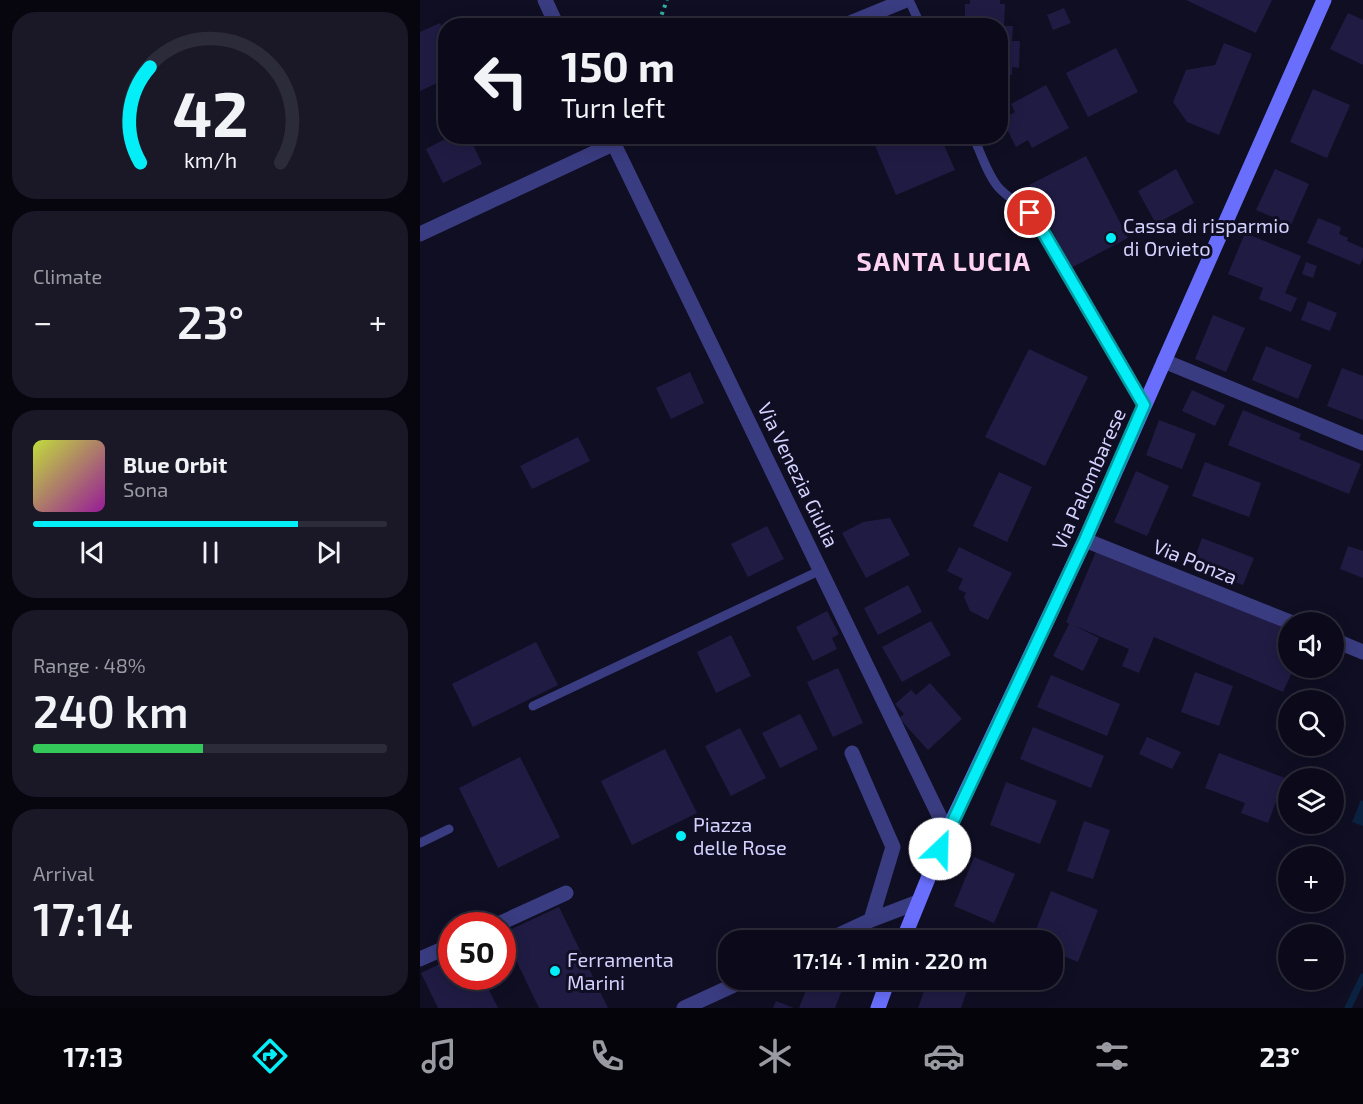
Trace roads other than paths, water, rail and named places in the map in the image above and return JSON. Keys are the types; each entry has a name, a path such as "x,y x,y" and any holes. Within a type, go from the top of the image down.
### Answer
{"main road":[{"name":"Via Palombarese","path":"907,930 947,832 1085,540 1324,0"},
{"path":"878,1008 884,990"}],"street":[{"path":"545,0 553,18"},
{"path":"863,18 907,0"},
{"path":"420,234 604,144"},
{"name":"Via Venezia Giulia","path":"614,144 947,832"},
{"path":"1164,361 1363,442"},
{"name":"Via Ponza","path":"1085,540 1278,617"},
{"path":"1344,644 1363,652"},
{"path":"852,753 893,847 871,920"},
{"path":"516,916 566,893"},
{"path":"850,930 918,902"},
{"path":"420,959 438,951"},
{"path":"684,1008 723,990"}],"lane":[{"path":"907,0 917,18"},
{"path":"977,144 1000,190 1025,208 1038,223 1144,405"},
{"path":"533,706 821,570"},
{"path":"420,843 449,829"}],"water":[{"path":"1361,800 1363,801 1363,826 1352,822"}],"waterway":[{"path":"1348,1008 1363,977"}],"place":[{"name":"Cassa di risparmio di Orvieto","path":"1111,238"},
{"name":"Piazza delle Rose","path":"681,836"},
{"name":"Ferramenta Marini","path":"555,971"}],"district":[{"name":"SANTA LUCIA","path":"944,262"}]}
